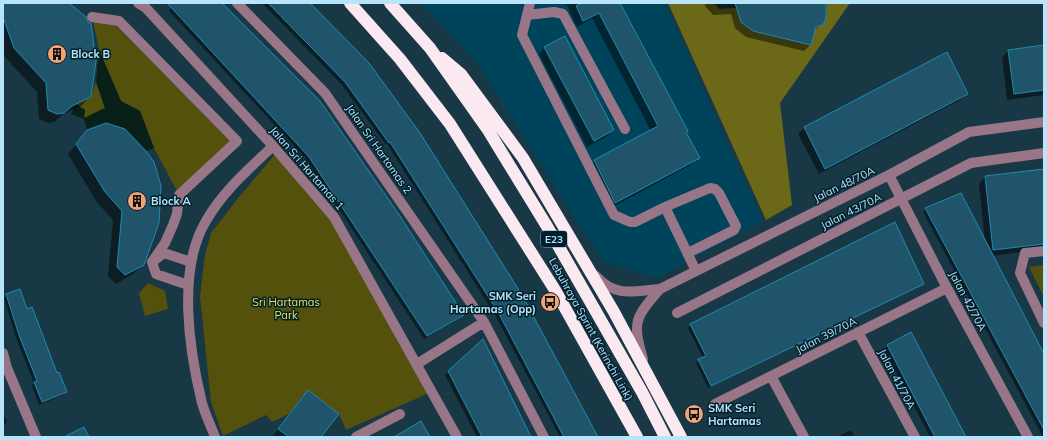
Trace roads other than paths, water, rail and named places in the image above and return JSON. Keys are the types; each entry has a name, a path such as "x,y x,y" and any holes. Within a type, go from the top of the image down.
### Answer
{"highway":[{"name":"Lebuhraya Sprint (Kerinchi Link)","path":"350,3 400,59 450,124 542,268 637,437"},
{"name":"Lebuhraya Sprint (Kerinchi Link)","path":"390,3 430,48 488,130 548,228 642,392 665,437"},
{"path":"430,48 462,74 523,158 614,312 681,437"},
{"path":"590,354 632,437"}],"street":[{"name":"Jalan Sri Hartamas 2","path":"238,3 325,93 484,322 544,437"},
{"path":"530,3 522,35 614,215 630,222 635,222 665,207 710,188 715,189 719,193 736,226 734,230 688,253"},
{"name":"Jalan Sri Hartamas 1","path":"145,5 273,146 334,217 457,437"},
{"path":"527,15 554,12 563,14 625,129"},
{"path":"92,18 119,21 237,141 179,195 177,214 173,225 165,243 152,262"},
{"name":"Jalan 48/70A","path":"588,267 601,282 609,288 619,291 660,289 889,175 969,132 1044,122"},
{"path":"215,437 202,404 190,345 188,285 191,262 204,222 216,205 229,187 273,146"},
{"name":"Jalan 43/70A","path":"676,313 971,163 1044,153"},
{"name":"Jalan 42/70A","path":"889,175 1028,437"},
{"path":"665,207 696,271"},
{"path":"1044,251 1025,253 1020,273 1044,323"},
{"path":"152,262 164,252 191,262"},
{"path":"152,262 156,274 188,285"},
{"name":"Jalan 39/70A","path":"715,404 948,288"},
{"name":"Jalan 48/70A","path":"646,371 637,332 637,323 641,313 660,289"},
{"path":"417,364 484,322"},
{"name":"Jalan 41/70A","path":"858,332 915,437"},
{"path":"3,353 7,368 36,437"},
{"path":"771,376 804,437"},
{"path":"356,437 400,414"}],"place":[{"name":"Block B","path":"57,54"},
{"name":"Block A","path":"137,201"},
{"name":"SMK Seri Hartamas (Opp)","path":"550,302"},
{"name":"SMK Seri Hartamas","path":"694,414"}],"park label":[{"name":"Sri Hartamas Park","path":"286,308"}]}
